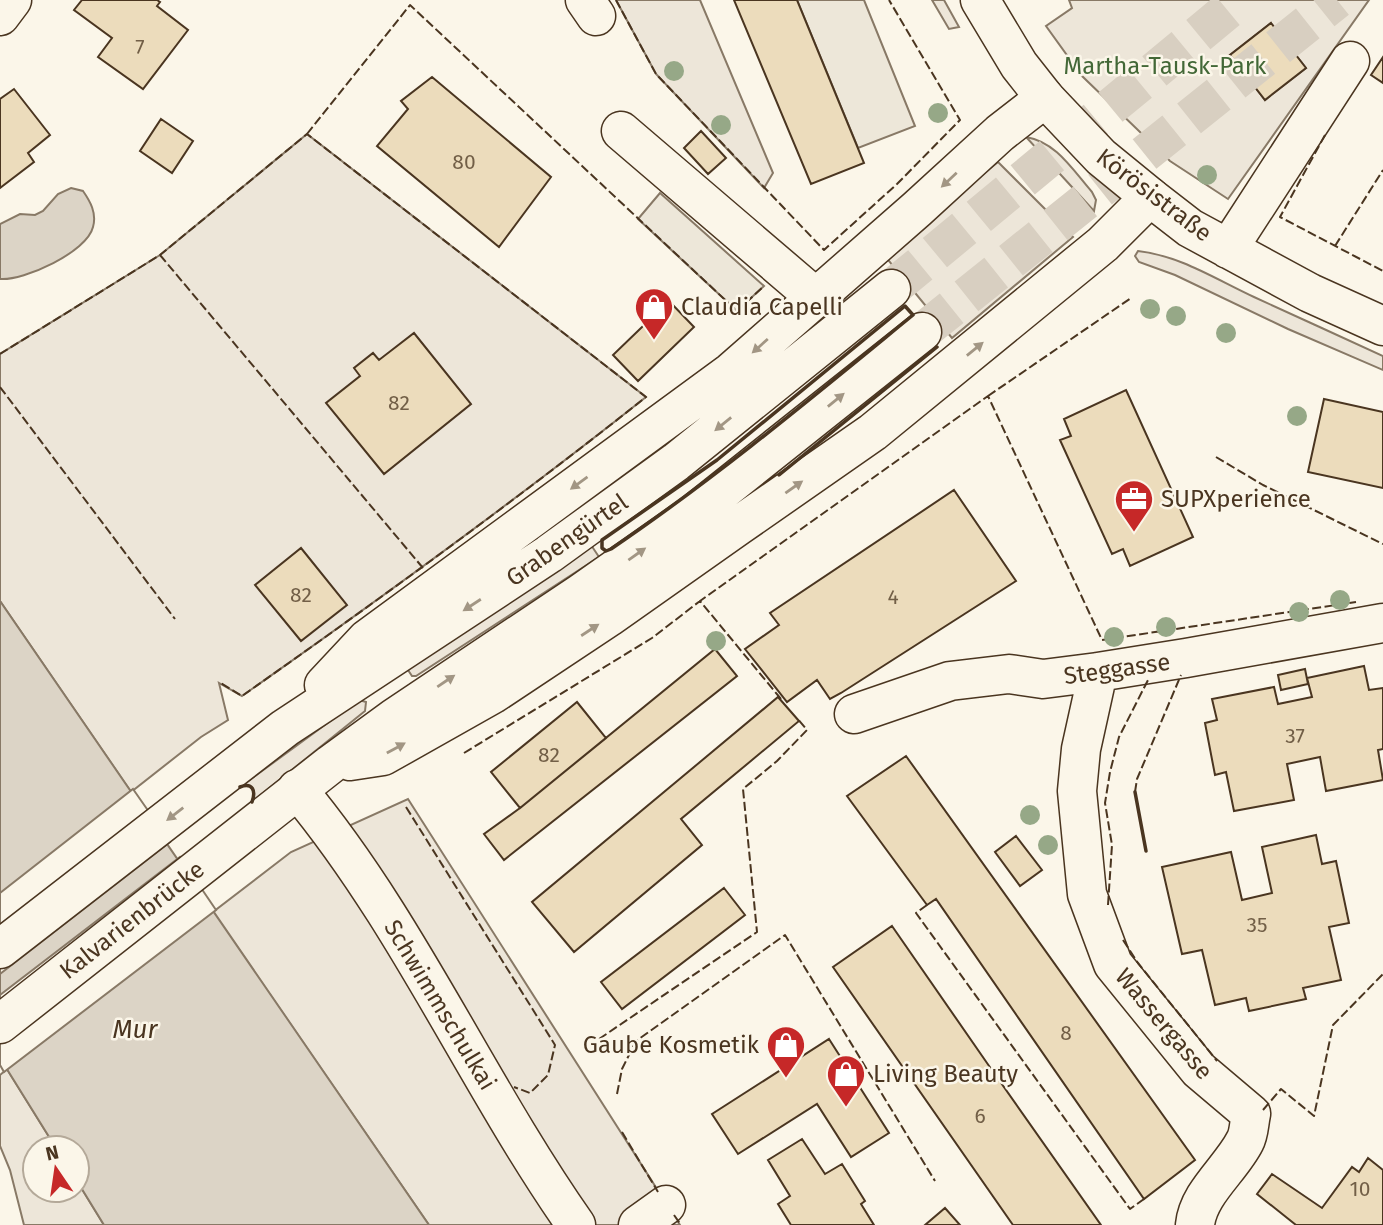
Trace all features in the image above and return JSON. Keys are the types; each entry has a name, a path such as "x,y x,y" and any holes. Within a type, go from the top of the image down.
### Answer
{"main road":[{"path":"0,16 12,0"},
{"name":"Körösistraße","path":"980,0 1019,65 1045,98 1101,158 1189,228 1310,293 1383,326"},
{"path":"1228,249 1303,106 1350,61"},
{"path":"285,728 367,639 731,372 917,209 999,133 1045,98"},
{"path":"621,131 815,298"},
{"path":"331,764 383,756 493,694 609,617 873,432 1103,244 1150,197"},
{"name":"Grabengürtel","path":"0,949 285,728 560,547 676,462 891,289"},
{"name":"Grabengürtel","path":"263,816 415,703 581,593 692,515 922,332"},
{"name":"Steggasse","path":"854,715 950,681 1009,674 1042,679 1098,672 1383,623"},
{"name":"Wassergasse","path":"1098,672 1081,749 1077,791 1087,894 1113,964 1199,1070 1251,1115 1247,1139 1209,1193 1195,1218 1195,1225"},
{"name":"Schwimmschulkai","path":"297,789 355,864 400,935 537,1169 576,1225"},
{"name":"Kalvarienbrücke","path":"0,1024 263,816"}],"green space":[{"path":"616,0 700,0 773,173 764,188 656,74"},
{"path":"932,0 944,0 959,27 949,29"},
{"name":"Martha-Tausk-Park","path":"1069,0 1369,0 1228,199 1170,161 1082,76 1046,26 1072,8","holes":["1271,23 1306,68 1265,100 1230,55"]},
{"path":"307,134 646,397 447,549 242,696 219,683 228,720 201,737 131,792 0,601 0,354 160,255"},
{"path":"1026,137 1046,144 1070,166 1092,192 1096,200 1094,211"},
{"path":"998,162 1073,237 952,338 884,255"},
{"path":"1138,251 1183,263 1383,356 1383,370 1288,329 1175,275 1139,262 1135,256"},
{"path":"591,545 599,557 416,676 412,676 406,667"},
{"path":"359,700 366,702 365,711 252,802 252,788 240,787"},
{"path":"408,799 680,1225 429,1225 213,912 291,852"},
{"path":"7,1069 47,1134 21,1134 21,1204 91,1204 104,1225 24,1225 10,1170 0,1146 0,1075"}],"shaded area":[{"path":"797,0 864,0 915,126 858,148"},
{"path":"660,193 764,286 737,311 638,219"}],"water":[{"path":"71,188 83,191 92,207 94,222 88,236 79,246 53,263 24,275 0,279 0,224 20,214 35,215 43,211 58,194"},
{"name":"Mur","path":"0,601 429,1225 104,1225 91,1204 91,1134 47,1134 0,1058"}],"pier":[{"path":"133,789 170,842 0,974 0,893"},
{"path":"180,857 216,910 4,1072 0,1065 0,995"}],"building":[{"path":"82,0 157,0 160,2 157,6 188,30 143,89 98,57 112,38 74,10"},
{"path":"734,0 797,0 864,163 811,184"},
{"path":"1271,23 1306,68 1265,100 1230,55"},
{"path":"1383,57 1383,83 1371,75"},
{"path":"432,77 551,177 499,247 377,146 408,109 401,101"},
{"path":"14,89 50,135 28,153 34,162 0,188 0,99"},
{"path":"161,119 193,141 172,173 140,151"},
{"path":"701,131 726,158 708,174 684,148"},
{"name":"Claudia Capelli","path":"669,301 694,327 638,381 613,355"},
{"path":"414,333 471,404 384,474 326,403 360,376 354,368 373,353 379,360"},
{"path":"1126,390 1193,537 1130,566 1123,549 1112,554 1060,440 1071,436 1064,419"},
{"path":"1324,399 1383,412 1383,488 1308,472"},
{"path":"954,490 1016,581 830,699 817,680 787,702 745,649 779,625 770,613"},
{"path":"301,548 347,605 301,641 255,585"},
{"path":"715,649 737,676 504,860 484,834 520,808"},
{"path":"1364,666 1369,690 1383,688 1383,749 1378,750 1383,780 1326,791 1320,757 1287,764 1294,800 1234,811 1226,772 1215,775 1205,723 1217,720 1212,699 1274,687 1278,704 1312,697 1307,678"},
{"path":"1305,669 1308,684 1281,690 1278,675"},
{"path":"778,697 799,721 681,819 702,845 574,952 532,902"},
{"path":"577,702 606,738 520,808 491,772"},
{"path":"906,756 1195,1160 1144,1199 936,899 927,905 847,796"},
{"path":"1316,835 1322,864 1336,861 1349,923 1329,927 1341,980 1303,988 1306,999 1249,1011 1246,998 1215,1005 1202,950 1182,954 1162,867 1231,852 1242,900 1272,893 1262,847"},
{"path":"1016,836 1042,870 1020,886 995,852"},
{"path":"724,888 745,915 622,1009 601,982"},
{"path":"892,926 1101,1225 1013,1225 833,967"},
{"path":"829,1039 889,1133 851,1157 817,1104 738,1154 712,1114"},
{"path":"802,1139 825,1174 842,1164 865,1201 861,1204 874,1225 791,1225 778,1204 790,1196 768,1160"},
{"path":"1368,1158 1383,1170 1383,1225 1296,1225 1257,1194 1272,1174 1322,1208 1352,1167 1359,1172"},
{"path":"945,1208 960,1225 925,1225"}],"tunnel":[{"path":"891,289 1240,0"},
{"path":"922,332 1337,0"}],"fence":[{"path":"616,0 656,74 824,250 897,184 960,120 889,0"},
{"path":"307,134 410,5 737,311 764,286"},
{"path":"0,354 160,255 307,134 646,397 447,549 242,696 219,682"},
{"path":"1325,135 1280,217 1383,271"},
{"path":"1335,246 1383,170"},
{"path":"160,255 423,568"},
{"path":"988,396 1131,298"},
{"path":"0,387 175,619"},
{"path":"781,699 700,601 988,396 1102,640 1356,602"},
{"path":"1216,457 1263,485 1383,544"},
{"path":"464,753 652,638 700,601"},
{"path":"1135,792 1137,779 1181,675"},
{"path":"1108,905 1112,845 1105,803 1110,772 1119,737 1148,680"},
{"path":"599,1039 757,932 743,789 777,761 807,730 797,718"},
{"path":"406,807 555,1045 548,1075 530,1093 514,1087"},
{"path":"927,905 916,913 1130,1209 1144,1199"},
{"path":"617,1094 622,1069 636,1041 785,935 935,1181"},
{"path":"1123,940 1138,963 1217,1061"},
{"path":"1263,1110 1281,1089 1314,1116 1333,1025 1383,974"},
{"path":"622,1132 658,1192"},
{"path":"674,1215 681,1225"}],"wall":[{"path":"905,306 913,315 802,406 650,522 611,549 606,551 602,548 602,540 717,460 905,306"},
{"path":"779,475 937,347"},
{"path":"240,787 252,788 252,802"},
{"path":"1135,792 1146,851"}],"place":[{"name":"Claudia Capelli","path":"654,341"},
{"name":"SUPXperience","path":"1134,533"},
{"name":"Gaube Kosmetik","path":"786,1079"},
{"name":"Living Beauty","path":"846,1108"}]}
